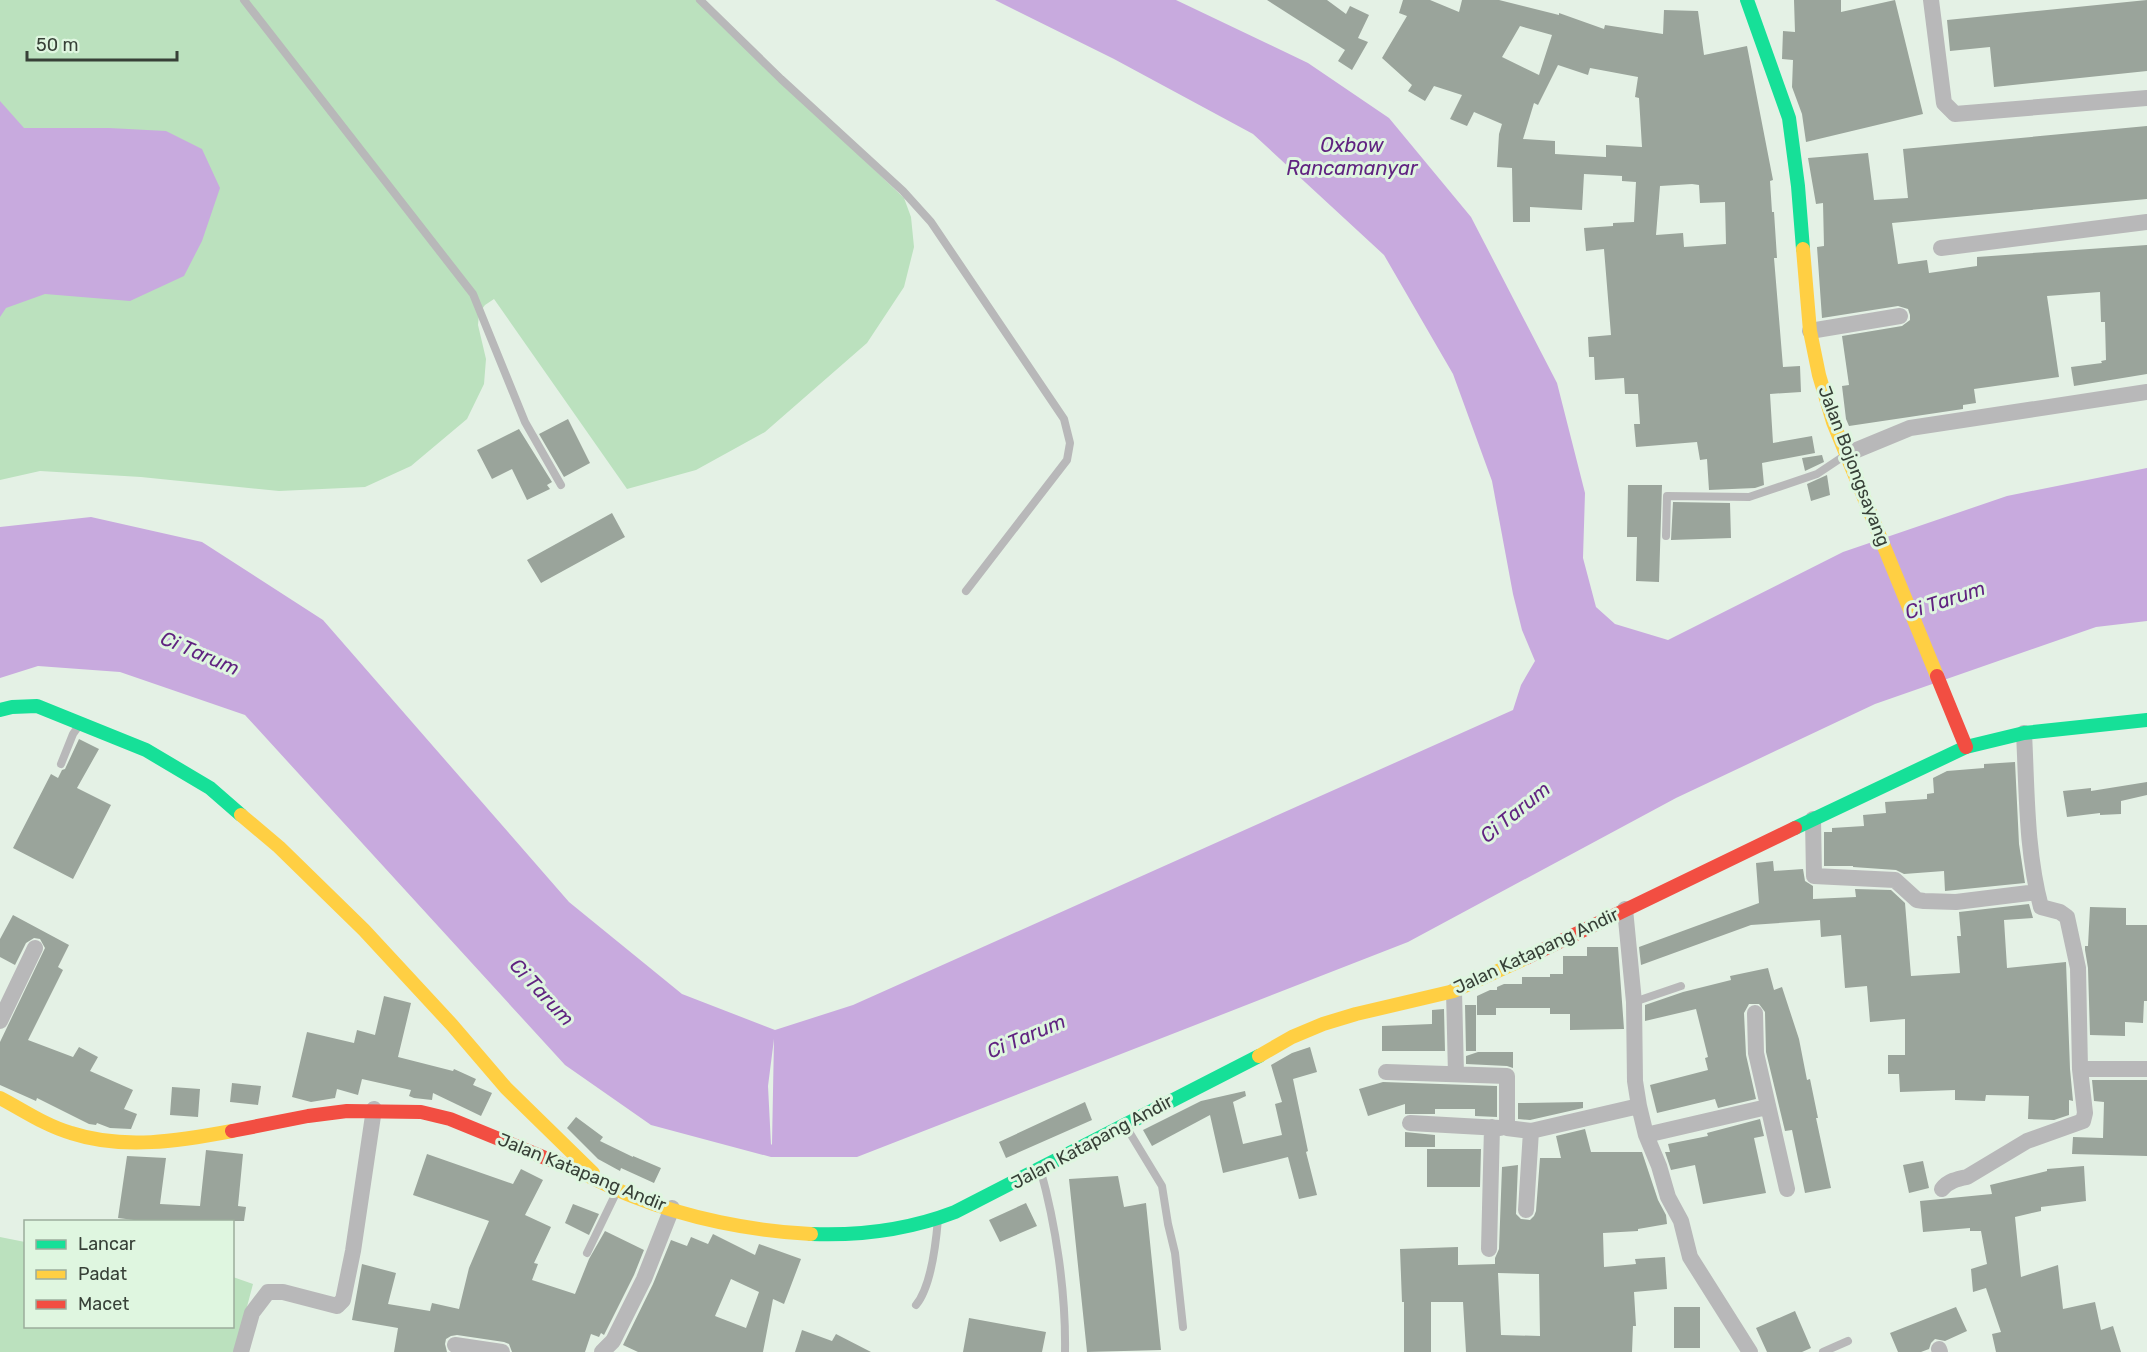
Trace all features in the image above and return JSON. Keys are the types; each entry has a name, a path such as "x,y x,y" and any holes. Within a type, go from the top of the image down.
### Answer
{"street":[{"name":"Jalan Bojongsayang","path":"1747,0 1789,118 1798,186 1809,331 1819,375 1833,422 1965,747"},
{"path":"1931,0 1944,103 1955,114 2147,98"},
{"path":"1941,248 2147,222"},
{"path":"1809,331 1900,316"},
{"path":"1847,454 1910,428 2147,392"},
{"path":"0,710 37,706 146,750 210,788 279,847 372,939 452,1025 506,1088 602,1181"},
{"name":"Jalan Katapang Andir","path":"0,1098 72,1134 115,1142 148,1142 193,1137 321,1114 374,1109 432,1114 602,1181 618,1190 717,1221 816,1233 852,1234 896,1230 938,1219 982,1201 1040,1168 1292,1037 1356,1014 1454,991 1965,747 2024,733 2147,720"},
{"path":"1942,1189 1945,1184 1967,1177 2027,1142 2083,1120 2085,1113 2080,1069 2078,968 2074,943 2067,917 2060,912 2041,907 2037,892 2029,826 2024,733"},
{"path":"1812,819 1814,876 1895,880 1917,900 1924,901 1956,902 2037,892"},
{"path":"1625,909 1634,1002 1635,1081 1646,1134 1668,1197 1681,1221 1690,1257 1750,1352"},
{"path":"0,1021 34,948"},
{"path":"1454,991 1456,1074"},
{"path":"1755,1013 1756,1053 1787,1189"},
{"path":"2080,1069 2147,1069"},
{"path":"1386,1072 1507,1076 1499,1128 1489,1249"},
{"path":"1410,1123 1531,1131 1639,1106"},
{"path":"1646,1134 1767,1107"},
{"path":"241,1352 252,1313 268,1292 283,1292 337,1306 343,1300 353,1251 374,1109"},
{"path":"1526,1210 1531,1131"},
{"path":"612,1348 644,1279 672,1208"},
{"path":"455,1346 502,1352"}],"lane":[{"path":"244,0 473,294 525,422 561,485"},
{"path":"700,0 903,192 931,222 1064,419 1070,443 1067,460 966,591"},
{"path":"1666,536 1667,496 1749,497 1817,474 1847,454"},
{"path":"61,765 73,734 81,724"},
{"path":"1634,1002 1681,986"},
{"path":"1125,1125 1162,1186 1175,1253 1183,1326"},
{"path":"1040,1168 1049,1198 1066,1316 1065,1352"},
{"path":"588,1253 618,1190"},
{"path":"916,1305 923,1294 938,1219"},
{"path":"1823,1352 1848,1341"}],"green space":[{"path":"0,0 696,0 904,198 911,217 914,247 904,287 867,343 765,432 696,470 627,489 494,299 479,313 478,325 486,359 484,384 467,419 411,466 365,487 279,491 141,477 40,471 0,480"},
{"path":"0,1237 24,1242 24,1328 234,1328 234,1277 253,1284 235,1352 0,1352"}],"water":[{"path":"995,0 1176,0 1308,63 1389,118 1471,217 1557,383 1585,493 1583,558 1596,607 1615,624 1668,640 1843,552 2007,496 2147,468 2147,621 2096,627 1875,704 1676,798 1408,942 857,1157 771,1157 651,1125 565,1065 245,715 120,672 38,666 0,678 0,527 91,517 202,542 323,620 569,902 682,994 775,1030 853,1005 1513,710 1521,685 1535,661 1522,630 1513,594 1492,481 1453,374 1384,255 1253,134 1114,59","holes":["774,1039 772,1144 768,1086"]},
{"path":"0,101 24,128 166,131 202,149 220,188 202,241 184,276 130,301 45,294 6,308 0,317"}],"building":[{"path":"1267,0 1327,0 1346,14 1350,6 1369,15 1358,38 1368,42 1352,70 1338,61 1345,50"},
{"path":"1403,0 1430,0 1459,12 1462,0 1499,0 1559,15 1559,13 1604,29 1605,25 1663,34 1664,10 1698,11 1704,55 1747,46 1773,180 1770,181 1777,258 1774,258 1783,367 1800,366 1801,392 1770,394 1773,443 1812,436 1815,453 1762,463 1764,485 1755,488 1709,490 1707,459 1700,460 1697,442 1636,447 1634,424 1640,424 1638,394 1625,394 1624,378 1595,380 1594,357 1589,357 1588,337 1611,335 1604,249 1586,251 1584,228 1634,222 1636,182 1622,181 1622,176 1584,174 1582,210 1530,207 1530,222 1513,222 1512,168 1497,167 1499,134 1502,124 1474,112 1467,126 1450,119 1462,95 1434,86 1425,101 1408,91 1412,85 1382,58 1407,16 1399,13","holes":["1520,26 1552,35 1539,75 1502,57","1558,65 1588,75 1590,68 1638,77 1635,97 1639,98 1642,147 1606,145 1606,157 1555,154 1555,141 1523,139 1534,103 1538,105","1699,185 1700,203 1725,202 1726,244 1684,247 1683,233 1656,235 1660,186"]},
{"path":"1794,0 1841,0 1841,12 1895,0 1923,114 1806,142 1802,114 1792,87 1793,60 1782,59 1783,31 1795,32"},
{"path":"2147,0 2147,71 1994,87 1990,47 1950,51 1947,20"},
{"path":"2147,126 2147,199 1892,223 1898,264 1927,260 1929,273 1977,266 1977,257 2147,245 2147,374 2074,386 2071,367 2102,363 2101,361 2106,360 2105,322 2101,322 2100,292 2047,296 2059,377 1974,389 1976,403 1963,405 1963,409 1849,426 1842,386 1849,385 1842,336 1902,326 1910,320 1910,315 1908,309 1898,306 1822,318 1817,247 1824,246 1823,203 1816,204 1808,158 1868,153 1874,200 1908,198 1903,149"},
{"path":"568,419 590,463 564,477 539,434"},
{"path":"519,429 552,482 547,485 550,489 527,500 512,469 492,479 477,450"},
{"path":"1822,455 1824,462 1805,471 1802,458"},
{"path":"1827,475 1830,495 1811,501 1807,484"},
{"path":"1628,485 1662,485 1659,582 1636,581 1637,537 1627,537"},
{"path":"1673,502 1730,503 1731,538 1671,540"},
{"path":"612,513 625,537 541,583 527,560"},
{"path":"79,739 99,749 77,788 111,805 73,879 13,848 51,774 58,778 65,769"},
{"path":"2015,762 2019,844 2025,883 1945,891 1944,871 1904,874 1896,870 1824,866 1824,832 1832,832 1832,828 1864,826 1863,815 1886,813 1885,802 1927,799 1927,794 1934,793 1933,778 1947,771 1984,768 1984,764"},
{"path":"2147,782 2147,795 2121,801 2121,814 2100,815 2100,813 2067,817 2063,791 2091,788 2091,791"},
{"path":"1773,861 1774,871 1803,869 1805,881 1813,886 1813,899 1856,897 1855,889 1891,890 1905,903 1911,976 1960,973 1957,936 1961,936 1959,912 2029,904 2033,918 2004,920 2007,968 2066,962 2073,1101 2069,1100 2069,1115 2054,1120 2028,1119 2029,1096 1986,1095 1985,1101 1955,1100 1955,1090 1900,1092 1899,1074 1888,1074 1888,1055 1905,1055 1905,1019 1870,1022 1867,986 1845,988 1841,935 1821,937 1820,920 1751,925 1641,965 1639,947 1759,903 1756,863"},
{"path":"2090,907 2126,908 2126,925 2147,925 2147,1001 2144,1001 2143,1023 2125,1022 2125,1036 2090,1035 2085,946 2088,946"},
{"path":"13,915 69,945 58,967 63,970 28,1040 73,1057 79,1047 98,1057 90,1071 133,1090 124,1109 137,1114 131,1129 110,1128 97,1123 96,1125 89,1124 37,1098 36,1101 0,1085 0,1042 45,948 40,939 34,938 26,943 15,965 0,957 0,939"},
{"path":"1587,947 1618,947 1624,1029 1570,1030 1570,1014 1550,1014 1550,1008 1496,1008 1496,1015 1477,1015 1477,996 1490,990 1497,990 1497,987 1504,984 1522,984 1522,977 1550,977 1550,974 1563,974 1563,956 1587,956"},
{"path":"1768,968 1774,990 1782,987 1799,1039 1807,1080 1810,1079 1831,1188 1805,1193 1792,1130 1785,1131 1766,1052 1765,1012 1759,1004 1749,1004 1744,1013 1746,1055 1756,1099 1718,1108 1715,1099 1657,1113 1650,1085 1708,1070 1705,1058 1708,1057 1696,1009 1645,1021 1645,1005 1683,992 1731,980 1730,976"},
{"path":"384,996 411,1003 398,1057 453,1071 454,1069 476,1079 473,1085 492,1093 481,1116 433,1093 432,1100 414,1098 409,1096 411,1090 362,1079 358,1095 337,1089 335,1098 311,1102 292,1097 307,1032 354,1043 357,1030 375,1035"},
{"path":"1465,1005 1476,1005 1476,1051 1466,1051"},
{"path":"1444,1009 1445,1051 1382,1051 1382,1026 1432,1024 1432,1010"},
{"path":"1310,1047 1317,1072 1293,1079 1308,1151 1306,1152 1317,1195 1299,1199 1288,1157 1223,1173 1210,1115 1152,1146 1143,1130 1201,1101 1245,1091 1246,1096 1233,1102 1243,1144 1282,1135 1275,1104 1282,1102 1271,1065 1292,1053"},
{"path":"1478,1052 1513,1052 1513,1068 1466,1064 1466,1056"},
{"path":"2092,1080 2147,1080 2147,1156 2072,1154 2073,1137 2103,1138 2104,1102 2094,1101"},
{"path":"1383,1082 1497,1086 1497,1117 1475,1116 1475,1109 1435,1109 1435,1114 1405,1114 1405,1104 1368,1116 1359,1089"},
{"path":"232,1083 261,1086 258,1105 230,1102"},
{"path":"172,1087 200,1089 198,1117 170,1115"},
{"path":"1085,1102 1092,1120 1006,1158 999,1142"},
{"path":"1583,1102 1583,1108 1530,1120 1518,1119 1518,1103"},
{"path":"576,1117 603,1137 600,1141 661,1168 654,1183 621,1168 620,1171 598,1159 567,1128"},
{"path":"1760,1119 1764,1136 1754,1138 1766,1193 1703,1204 1695,1165 1671,1170 1665,1152 1670,1152 1668,1144 1708,1136 1707,1133"},
{"path":"1585,1129 1591,1152 1642,1152 1658,1200 1666,1215 1667,1224 1638,1229 1638,1231 1603,1233 1604,1267 1636,1264 1635,1259 1665,1257 1667,1289 1634,1292 1636,1326 1633,1326 1632,1352 1466,1352 1463,1302 1431,1302 1431,1352 1404,1352 1404,1302 1402,1302 1400,1249 1458,1247 1458,1265 1495,1264 1499,1249 1502,1167 1518,1165 1516,1214 1521,1219 1530,1220 1536,1211 1540,1158 1561,1158 1556,1136","holes":["1498,1273 1539,1274 1540,1336 1501,1335"]},
{"path":"1405,1132 1435,1135 1435,1147 1405,1147"},
{"path":"1427,1149 1481,1149 1480,1187 1427,1187"},
{"path":"206,1150 243,1154 238,1206 246,1207 244,1221 118,1218 127,1156 166,1158 160,1204 200,1206"},
{"path":"427,1154 513,1184 521,1169 543,1180 525,1215 551,1227 534,1263 538,1264 532,1280 575,1294 589,1259 605,1231 644,1250 604,1335 601,1333 599,1337 591,1334 585,1352 512,1352 509,1344 504,1342 457,1335 446,1339 447,1352 394,1352 398,1328 352,1320 362,1264 396,1273 388,1304 430,1311 432,1303 459,1309 469,1268 489,1221 413,1195"},
{"path":"1923,1161 1929,1188 1909,1193 1903,1165"},
{"path":"2084,1166 2086,1201 2041,1207 2041,1211 2015,1217 2021,1277 2058,1265 2063,1309 2095,1302 2101,1330 2113,1326 2121,1352 1996,1352 1992,1334 2001,1332 1986,1288 1973,1292 1971,1269 1987,1264 1981,1231 1970,1231 1970,1228 1923,1232 1920,1201 1992,1194 1990,1185 2047,1171 2047,1169"},
{"path":"1118,1176 1124,1207 1146,1203 1161,1350 1087,1352 1069,1179"},
{"path":"1026,1203 1037,1226 1000,1242 989,1220"},
{"path":"573,1204 599,1214 589,1235 565,1223"},
{"path":"713,1234 755,1255 759,1244 801,1259 784,1304 773,1299 763,1352 638,1352 623,1345 653,1284 671,1240 687,1246 691,1237 708,1244","holes":["731,1279 759,1292 746,1328 715,1316"]},
{"path":"1674,1307 1700,1307 1700,1348 1674,1348"},
{"path":"1956,1307 1967,1331 1945,1341 1935,1339 1929,1349 1921,1352 1898,1352 1890,1333"},
{"path":"1795,1311 1811,1348 1802,1352 1767,1352 1756,1328"},
{"path":"969,1318 1046,1332 1042,1352 963,1352"},
{"path":"802,1330 832,1341 836,1334 871,1352 795,1352"}],"traffic: fast":[{"path":"1747,0 1789,118 1803,249"},
{"path":"0,710 37,706 146,750 210,788 241,815"},
{"path":"1795,828 1966,747 2024,733 2147,720"},
{"path":"811,1234 866,1233 920,1223 955,1212 1259,1056"}],"traffic: slow":[{"path":"1803,249 1810,331 1819,375 1833,422 1937,676"},
{"path":"241,815 279,847 364,930 452,1025 506,1088 593,1173"},
{"path":"1259,1056 1292,1037 1323,1024 1454,991 1526,958"},
{"path":"0,1098 62,1130 111,1141 171,1141 232,1131"},
{"path":"560,1164 632,1196 675,1211 765,1230 811,1234"}],"traffic: jam":[{"path":"1937,676 1966,747"},
{"path":"1526,958 1795,828"},
{"path":"232,1131 347,1111 421,1112 450,1119 560,1164"}],"water label":[{"name":"Oxbow Rancamanyar","path":"1352,156"},
{"name":"Ci Tarum","path":"1945,600"},
{"name":"Ci Tarum","path":"200,653"},
{"name":"Ci Tarum","path":"1515,812"},
{"name":"Ci Tarum","path":"542,992"},
{"name":"Ci Tarum","path":"1026,1036"}]}
